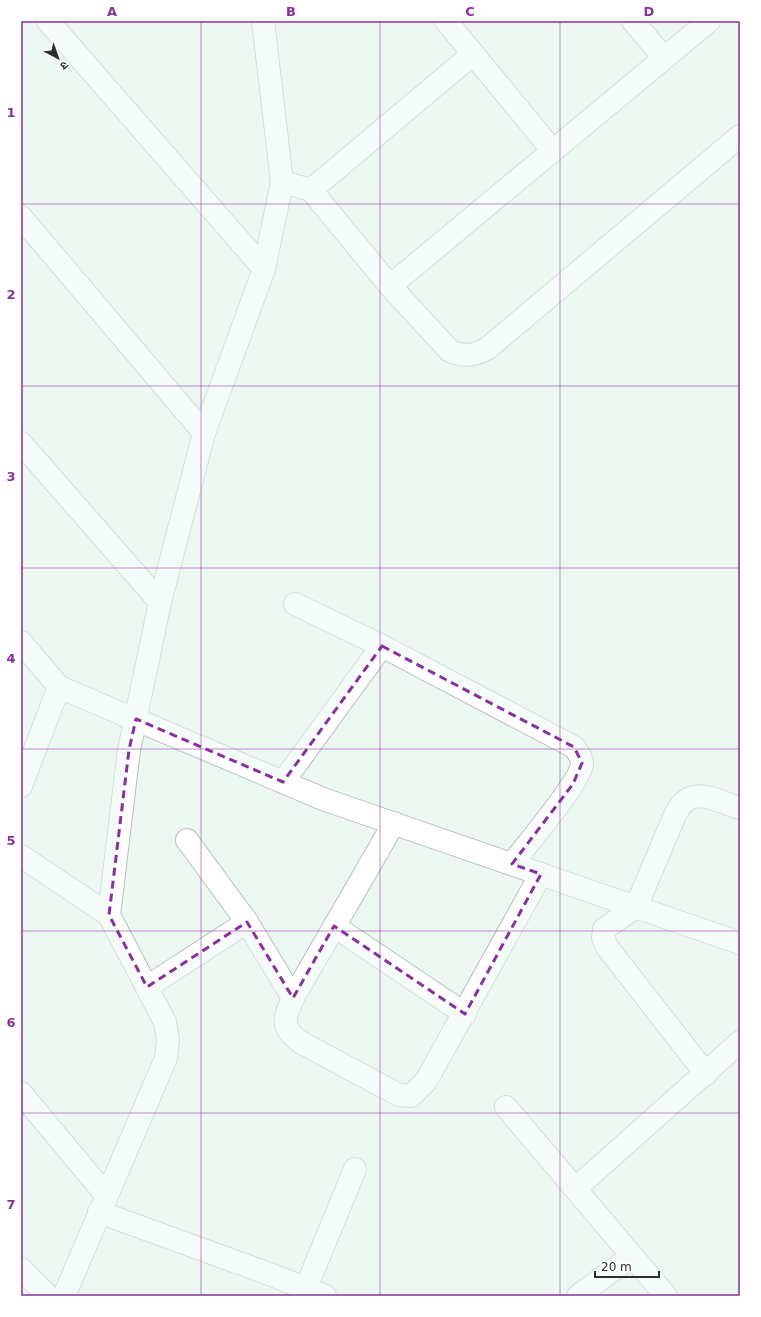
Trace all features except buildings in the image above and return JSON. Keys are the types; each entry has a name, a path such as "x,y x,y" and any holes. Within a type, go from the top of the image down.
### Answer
{"street":[{"path":"48,21 264,269"},
{"path":"109,915 129,750 160,602 204,432 264,269 282,182 263,21"},
{"path":"446,21 552,151"},
{"path":"633,21 664,58"},
{"path":"390,286 708,21"},
{"path":"311,190 473,54"},
{"path":"282,182 311,190 390,286 450,351 459,355 467,356 480,353 488,348 740,136"},
{"path":"21,217 204,432"},
{"path":"21,443 160,602"},
{"path":"295,604 382,646 574,747 580,755 582,763 573,784 512,864"},
{"path":"21,642 59,687 322,799 740,943"},
{"path":"283,782 382,646"},
{"path":"21,786 59,687"},
{"path":"706,1074 607,947 603,938 604,929 636,907 679,806 686,799 695,795 740,808"},
{"path":"394,824 334,926 285,1015 286,1028 291,1036 388,1090 408,1096 416,1093 426,1081 465,1014 541,874"},
{"path":"187,840 246,922 293,998"},
{"path":"21,856 109,915 165,1022 168,1040 166,1058 64,1296"},
{"path":"147,987 246,922"},
{"path":"334,926 465,1014"},
{"path":"576,1188 706,1074 740,1042"},
{"path":"21,1093 103,1204 315,1292 355,1168"},
{"path":"506,1107 576,1188 631,1257 666,1296"},
{"path":"578,1296 631,1257"},
{"path":"21,1268 48,1296"}],"highlighted area":[{"path":"382,646 574,747 582,763 573,784 512,864 541,874 465,1014 334,926 293,998 247,922 147,987 109,915 129,750 136,719 283,782"}]}
